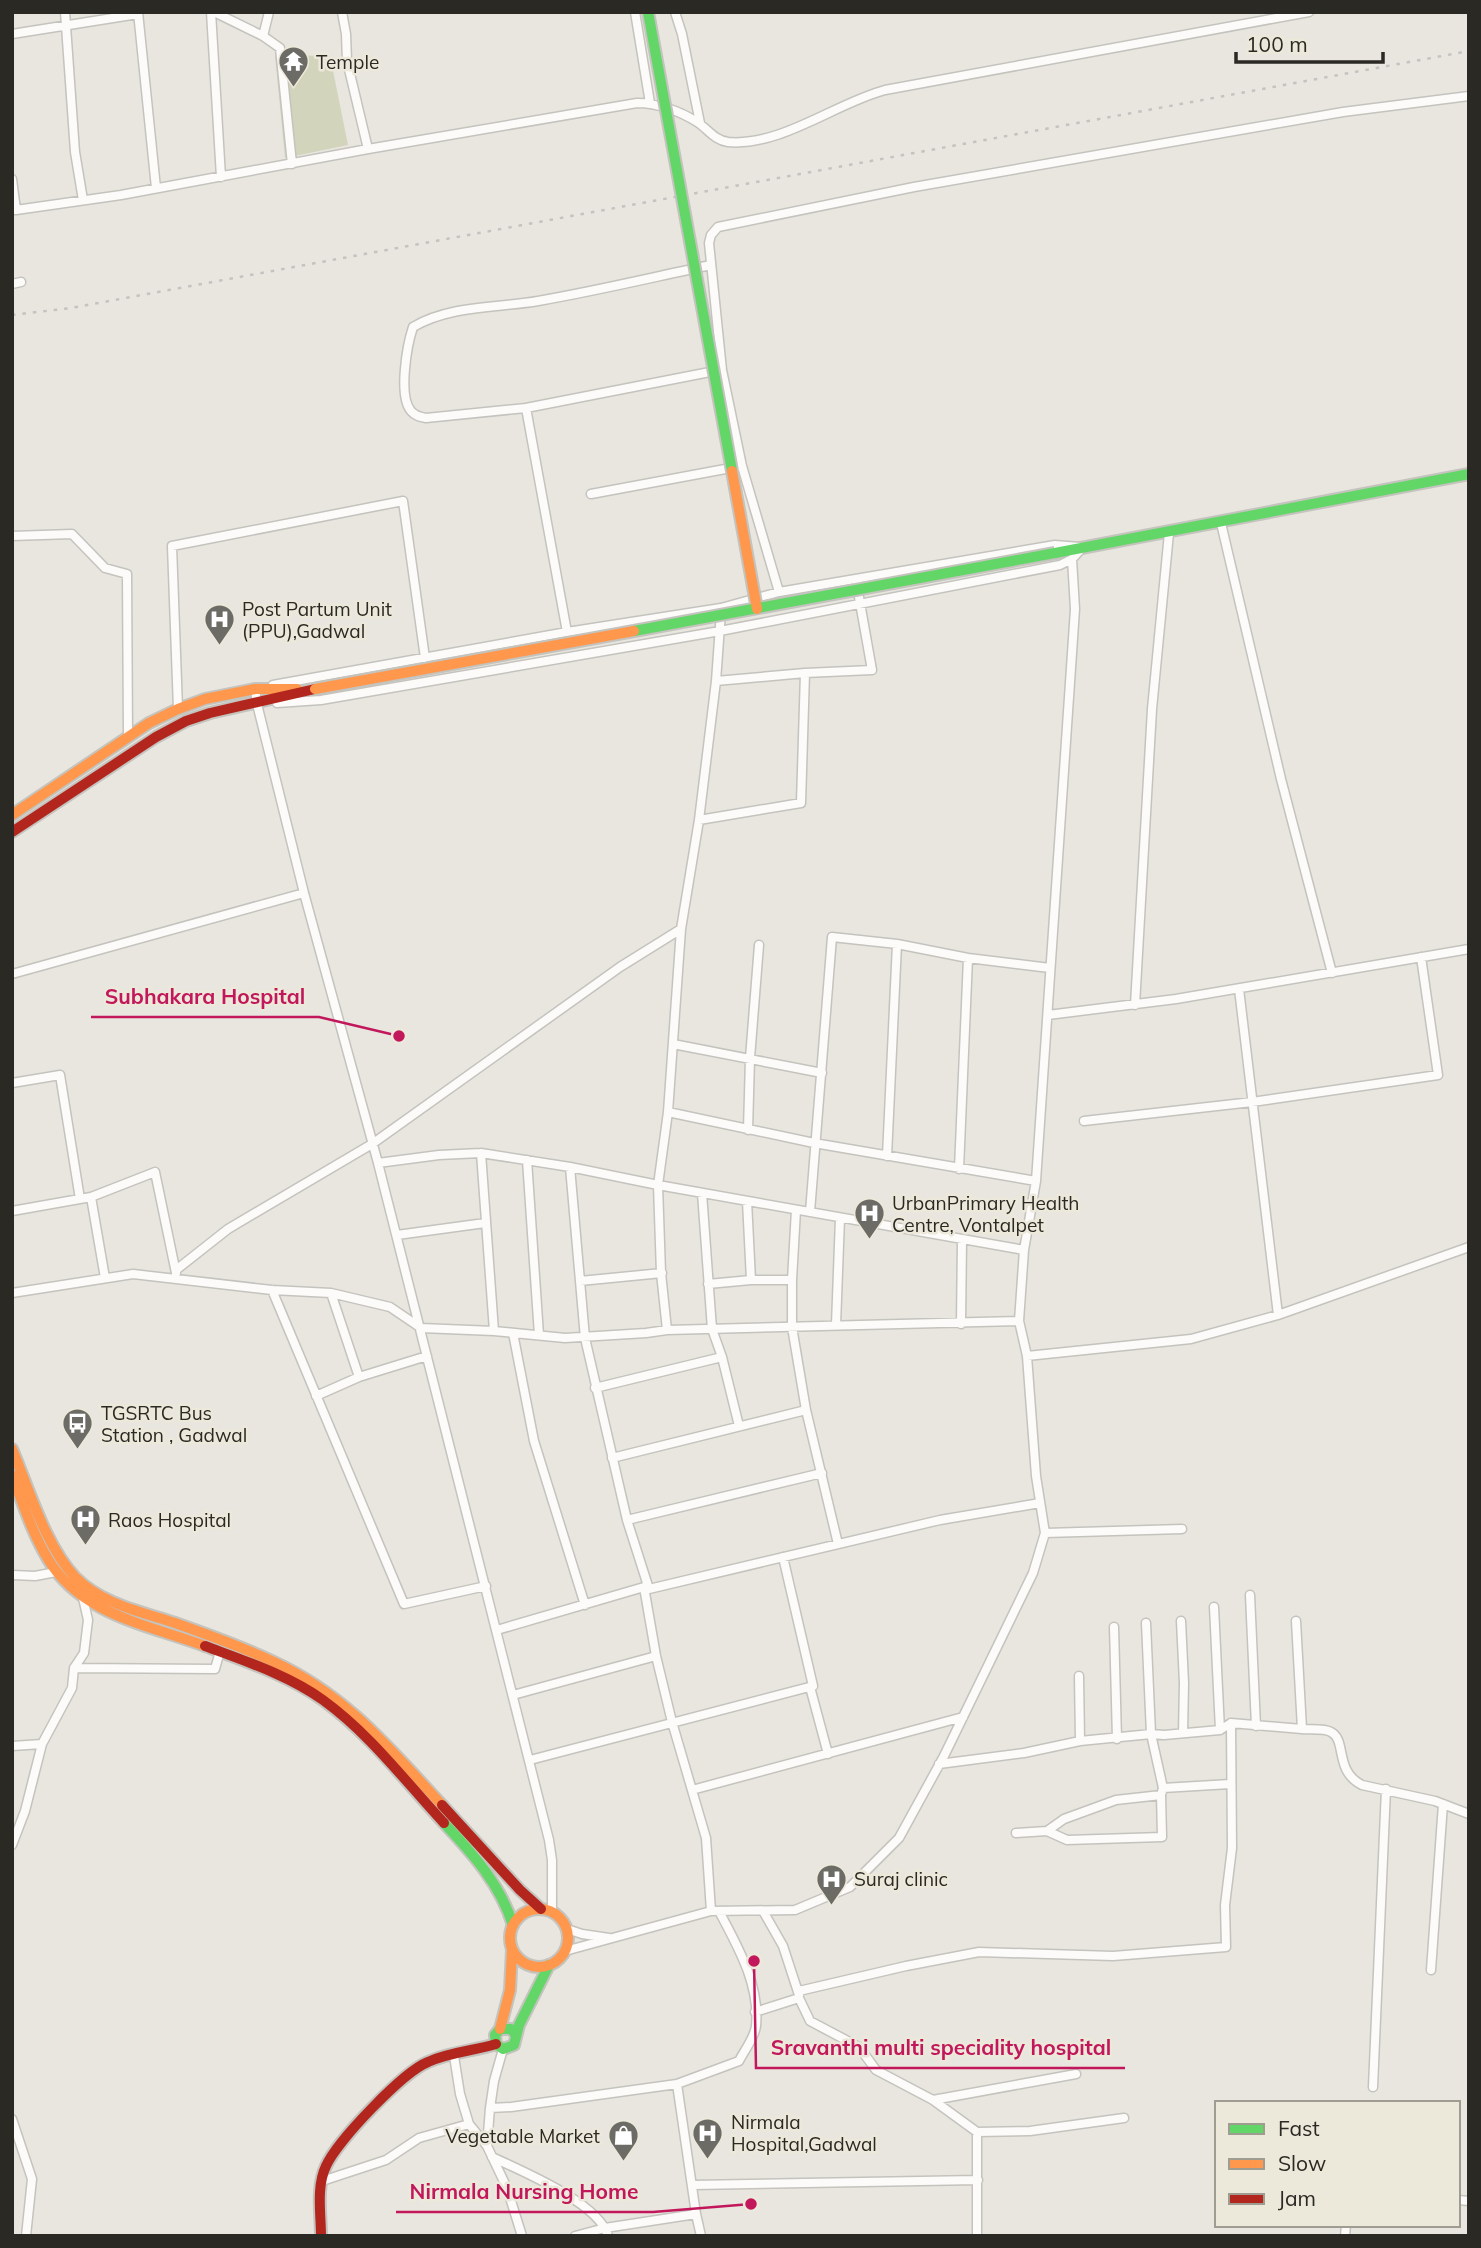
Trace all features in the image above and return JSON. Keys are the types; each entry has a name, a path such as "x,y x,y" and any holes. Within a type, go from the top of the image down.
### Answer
{"main road":[{"path":"648,12 757,610"},
{"path":"12,832 156,737 186,721 210,713 315,689 757,610 1469,474"},
{"path":"12,816 128,737 178,709 205,699 255,689 315,689"},
{"path":"12,1449 58,1554 77,1579 116,1602 258,1655 306,1678 340,1699 365,1721 520,1890 561,1919 567,1928 565,1951 559,1960 549,1965 538,1967 527,1964 512,1948"},
{"path":"12,1475 56,1572 83,1598 106,1610 220,1651 301,1687 332,1706 359,1730 464,1846 494,1883 510,1910 513,1925"},
{"path":"500,2046 495,2035 506,2014 513,1978 510,1936 513,1925 520,1916 530,1910 547,1910"},
{"path":"321,2236 322,2181 326,2163 370,2111 422,2064 435,2059 514,2045 515,2034 549,1965"},
{"path":"500,2029 507,2028 515,2034"}],"street":[{"path":"65,12 75,152 83,200"},
{"path":"221,177 213,12 263,36 280,48 292,164"},
{"path":"263,36 269,12"},
{"path":"342,12 347,61 368,149"},
{"path":"635,12 650,103"},
{"path":"675,12 700,123"},
{"path":"12,179 14,210 221,177 545,117 637,103 650,103 681,113 700,123 713,136 729,142 769,136 805,124 855,99 885,90 1309,12"},
{"path":"12,34 138,13 156,188"},
{"path":"779,592 742,466 722,370 709,243 710,235 718,227 914,187 1343,112 1469,96"},
{"path":"711,265 575,295 456,313 422,322 413,327 406,351 406,402 417,416 437,417 526,408 722,370"},
{"path":"526,408 567,632"},
{"path":"591,494 742,466"},
{"path":"178,709 172,547 186,544 403,500 425,658"},
{"path":"1221,523 1280,779 1332,973"},
{"path":"1135,1005 1152,709 1170,533"},
{"path":"12,536 72,534 105,568 127,574 128,737"},
{"path":"547,1910 552,1860 530,1760 397,1235 304,893 255,689 567,632 722,608 779,592 1055,545 1083,547"},
{"path":"257,704 321,700 720,631 1060,565 1083,547"},
{"path":"565,1951 715,1912 795,1910 850,1887 899,1838 939,1765 1033,1573 1045,1533 1027,1356 1019,1321 1024,1250 1036,1181 1048,1015 1075,610 1072,558"},
{"path":"716,681 872,670 856,579"},
{"path":"667,1330 658,1185 668,1112 681,929 699,820 722,608"},
{"path":"699,820 801,803 805,673"},
{"path":"12,974 304,893"},
{"path":"176,1275 228,1228 372,1143 620,967 681,929"},
{"path":"810,1212 832,937 897,944 968,958 1050,968"},
{"path":"748,1130 750,1058 759,944"},
{"path":"887,1156 897,944"},
{"path":"1048,1015 1238,989 1469,949"},
{"path":"1084,1121 1252,1102 1438,1075 1421,957"},
{"path":"959,1169 968,958"},
{"path":"1238,989 1278,1315"},
{"path":"673,1044 822,1073"},
{"path":"12,1083 60,1075 80,1199"},
{"path":"668,1112 814,1143 1036,1181"},
{"path":"378,1163 481,1153 1024,1250"},
{"path":"481,1153 494,1331"},
{"path":"527,1160 539,1335"},
{"path":"490,2108 677,2084 739,2061 756,2029 754,1997 745,1959 715,1912 706,1838 672,1722 656,1656 646,1588 595,1388 585,1338 570,1167"},
{"path":"12,1211 91,1197 155,1171 176,1275"},
{"path":"702,1194 712,1329 722,1357 739,1426"},
{"path":"91,1197 105,1278"},
{"path":"747,1201 751,1280"},
{"path":"796,1210 792,1327 806,1409 838,1544"},
{"path":"836,1325 840,1219"},
{"path":"397,1235 485,1223"},
{"path":"961,1324 962,1240"},
{"path":"1027,1356 1191,1339 1278,1315 1469,1247"},
{"path":"580,1281 662,1273"},
{"path":"12,1293 133,1274 176,1275 272,1290 331,1293 390,1307 421,1328 585,1338 667,1330 1019,1321"},
{"path":"709,1284 792,1280"},
{"path":"272,1290 404,1604 486,1586"},
{"path":"331,1293 359,1377"},
{"path":"513,1333 534,1441 585,1605"},
{"path":"316,1396 359,1377 427,1356"},
{"path":"595,1388 722,1357"},
{"path":"612,1458 806,1409"},
{"path":"627,1520 822,1474"},
{"path":"497,1630 646,1588 940,1520 1040,1503"},
{"path":"1045,1533 1182,1529"},
{"path":"530,1760 813,1686 783,1557"},
{"path":"12,1575 35,1576 56,1572"},
{"path":"1250,1595 1256,1726"},
{"path":"12,1845 25,1811 42,1744 72,1688 74,1668 84,1653 88,1620 83,1598"},
{"path":"1214,1607 1220,1730"},
{"path":"1181,1621 1183,1733"},
{"path":"1296,1621 1302,1729"},
{"path":"1016,1833 1047,1831 1067,1840 1162,1837 1162,1792 1151,1734 1146,1623"},
{"path":"1114,1627 1117,1739"},
{"path":"74,1668 215,1669 220,1651"},
{"path":"513,1695 656,1656"},
{"path":"1079,1676 1080,1741"},
{"path":"810,1687 828,1754"},
{"path":"692,1790 963,1717"},
{"path":"939,1765 1024,1753 1080,1741 1220,1730 1231,1723 1302,1729 1331,1732 1339,1742 1345,1767 1352,1780 1362,1785 1443,1804 1469,1814"},
{"path":"755,2012 799,1994 906,1966 979,1952 1113,1956 1226,1947 1225,1905 1232,1848 1231,1723"},
{"path":"12,1746 42,1744"},
{"path":"1047,1831 1064,1819 1116,1800 1230,1784"},
{"path":"1373,2087 1386,1789"},
{"path":"1430,1970 1443,1804"},
{"path":"763,1911 783,1946 810,2021 859,2047 876,2070 933,2100 978,2132 1030,2131 1124,2118"},
{"path":"567,1928 582,1934 611,1938"},
{"path":"487,2146 500,2046"},
{"path":"454,2056 460,2094 469,2124 487,2146 507,2188 522,2236"},
{"path":"933,2100 1076,2074"},
{"path":"677,2084 701,2236"},
{"path":"12,2119 32,2179 26,2236"},
{"path":"322,2181 386,2160 419,2138 469,2124"},
{"path":"977,2236 978,2132"},
{"path":"492,2157 575,2199 607,2232"},
{"path":"693,2185 978,2180"},
{"path":"575,2236 696,2214"}],"green space":[{"path":"275,55 330,56 348,145 285,158"}],"railway":[{"path":"12,315 71,308 1469,51"}],"traffic: fast":[{"path":"648,12 732,471"},
{"path":"1055,553 1469,474"},
{"path":"634,631 1055,553"},
{"path":"444,1823 493,1883 513,1925"},
{"path":"515,2034 511,2029 500,2029 495,2035 496,2044 503,2049 514,2045 519,2025 549,1965"}],"traffic: slow":[{"path":"732,471 757,609"},
{"path":"315,689 634,631"},
{"path":"12,815 149,723 178,709 205,699 255,689 297,689"},
{"path":"12,1449 46,1533 64,1564 85,1586 109,1601 225,1641 300,1676 324,1691 366,1725 442,1805"},
{"path":"12,1475 42,1549 62,1578 97,1606 118,1616 205,1646"},
{"path":"539,1909 555,1914 563,1922 568,1938 563,1954 555,1962 539,1967 523,1962 515,1954 510,1938 515,1922 523,1914 539,1909"},
{"path":"500,2029 510,1990 512,1950"}],"traffic: jam":[{"path":"12,832 156,737 186,721 315,689"},
{"path":"205,1646 281,1676 323,1700 372,1743 444,1823"},
{"path":"442,1805 520,1890 541,1909"},
{"path":"321,2236 320,2192 323,2174 333,2155 357,2125 417,2068 444,2056 496,2044"}],"place":[{"name":"Temple","path":"293,89"},
{"name":"Post Partum Unit (PPU),Gadwal","path":"219,647"},
{"name":"Subhakara Hospital","path":"399,1036"},
{"name":"UrbanPrimary Health Centre, Vontalpet","path":"869,1241"},
{"name":"TGSRTC Bus Station , Gadwal","path":"78,1451"},
{"name":"Raos Hospital","path":"85,1547"},
{"name":"Suraj clinic","path":"831,1906"},
{"name":"Sravanthi multi speciality hospital","path":"754,1961"},
{"name":"Nirmala Hospital,Gadwal","path":"708,2160"},
{"name":"Vegetable Market","path":"623,2163"},
{"name":"Nirmala Nursing Home","path":"751,2204"}]}
